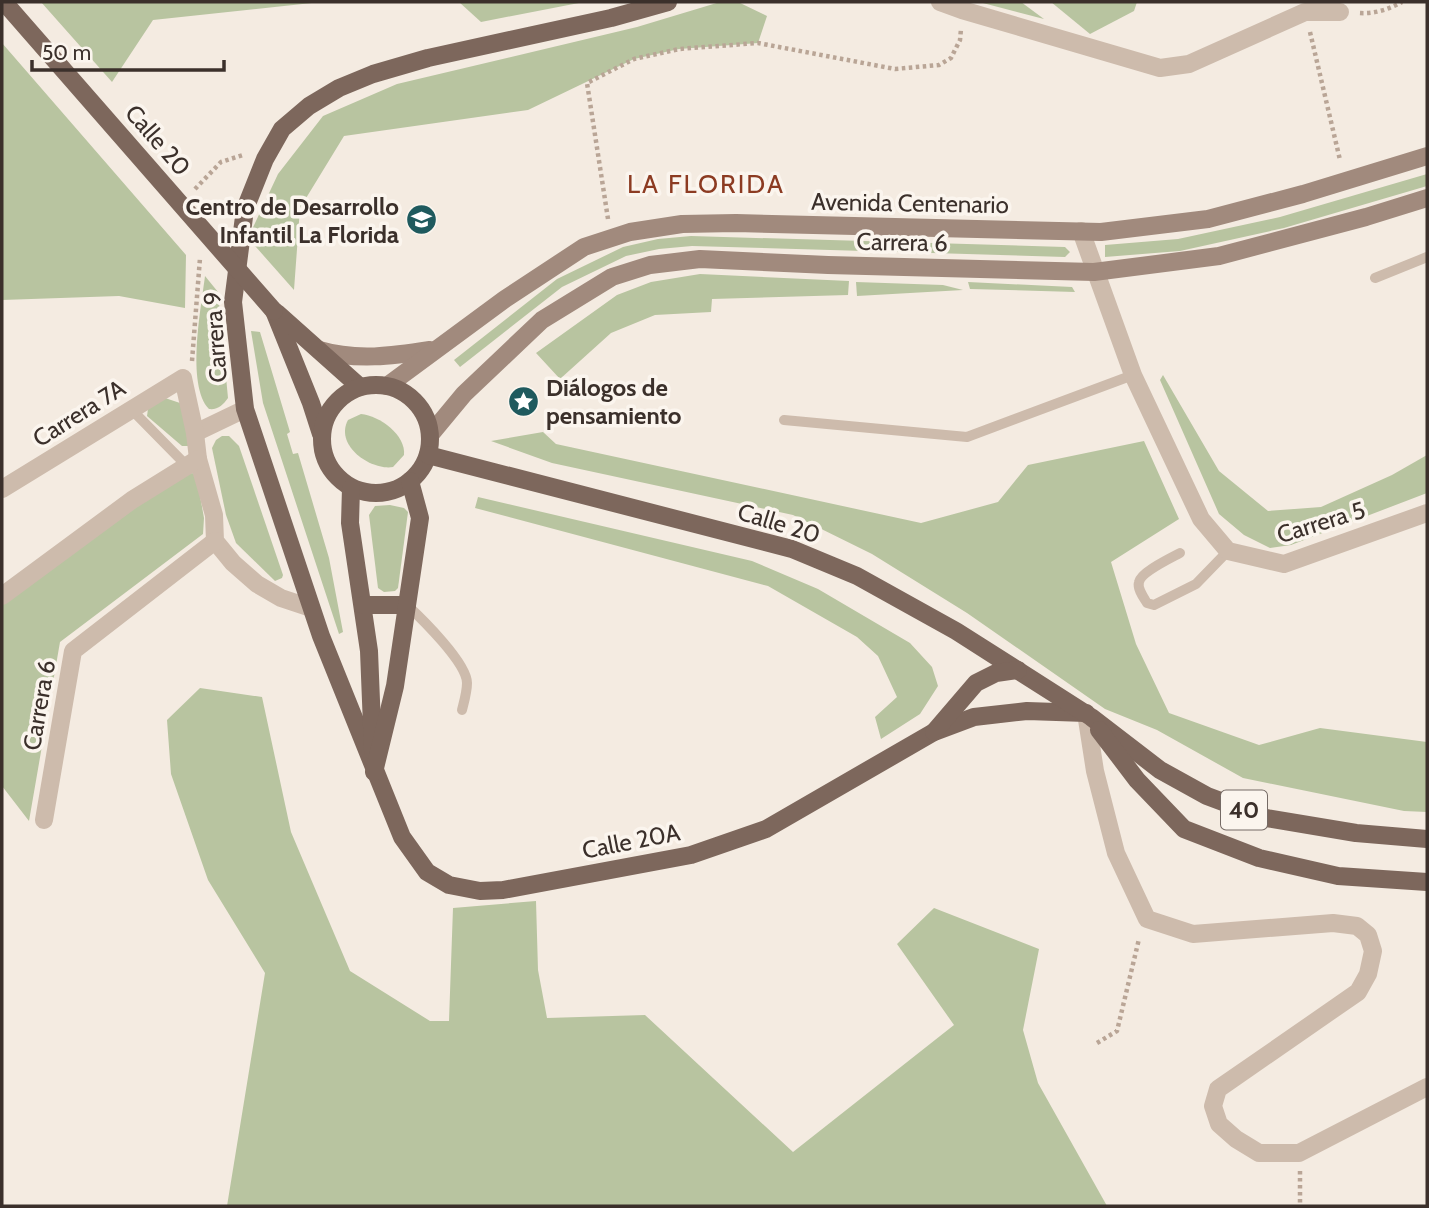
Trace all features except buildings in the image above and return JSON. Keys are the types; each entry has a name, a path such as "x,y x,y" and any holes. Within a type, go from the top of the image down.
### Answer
{"main road":[{"name":"Calle 20","path":"5,2 274,311 360,387"},
{"name":"Carrera 9","path":"374,772 311,608 245,409 233,302 245,209 265,159 282,129 309,106 340,88 373,74 428,58 611,18 668,2"},
{"name":"Avenida Centenario","path":"387,386 542,273 584,247 630,232 682,224 709,224 1101,232 1208,219 1427,156"},
{"name":"Carrera 6","path":"430,435 464,394 542,320 612,277 650,265 700,259 816,265 1094,272 1219,256 1427,198"},
{"name":"Calle 20","path":"274,311 321,434"},
{"path":"320,350 331,354 384,358 437,348"},
{"path":"387,386 403,392 417,403 426,418 430,435 428,455 421,470 410,481 392,491 371,493 351,488 334,475 324,456 321,434 327,414 341,397 360,387 387,386"},
{"name":"Calle 20","path":"428,455 460,466 792,549 857,576 956,631 1086,713"},
{"path":"374,772 395,686 420,518 410,481"},
{"path":"351,488 350,523 369,651 374,772"},
{"path":"363,605 407,605"},
{"path":"934,732 976,683 996,673 1018,670"},
{"path":"934,732 974,718 1003,713 1086,713 1136,779 1184,829 1259,858 1338,876 1423,882"},
{"name":"40","path":"1086,713 1160,770 1207,796 1266,818 1356,833 1427,839"},
{"name":"Calle 20A","path":"374,772 401,837 427,872 449,885 480,891 503,890 691,855 766,829 934,732"}],"street":[{"path":"940,2 1160,68 1189,64 1305,12 1340,12"},
{"path":"1081,231 1133,375 1201,519 1228,551"},
{"path":"183,378 195,433 192,462 214,515 215,541 233,563 257,584 281,598 311,608"},
{"name":"Carrera 7A","path":"2,489 183,378"},
{"path":"195,433 245,409"},
{"path":"2,596 132,500 192,462"},
{"name":"Carrera 5","path":"1228,551 1284,564 1427,513"},
{"name":"Carrera 6","path":"44,820 73,651 215,541"},
{"path":"1086,713 1095,771 1116,853 1147,919 1193,934 1333,923 1357,926 1368,935 1373,951 1368,974 1358,992 1218,1088 1213,1106 1219,1124 1236,1139 1259,1153 1299,1153 1427,1087"}],"lane":[{"path":"1375,278 1427,257"},
{"path":"784,420 967,437 1133,375"},
{"path":"131,409 192,462"},
{"path":"1181,553 1145,574 1139,581 1147,603 1154,605 1196,584 1228,551"},
{"path":"407,605 454,655 463,671 467,681 462,710"}],"path":[{"path":"1340,12 1369,13 1391,8 1402,2"},
{"path":"611,239 587,83 634,59 679,50 758,43 895,69 939,65 951,58 960,40 962,10"},
{"path":"1305,12 1343,182"},
{"path":"194,190 221,162"},
{"path":"183,378 191,365 200,257"},
{"path":"1097,1043 1117,1031 1147,919"},
{"path":"1299,1153 1300,1206"}],"green space":[{"path":"41,2 321,2 153,20 112,82"},
{"path":"459,2 584,2 481,22"},
{"path":"720,2 738,2 767,16 758,43 679,49 634,59 528,110 344,136 300,208 294,290 248,238 278,174 323,116 397,84 637,27"},
{"path":"979,2 1021,2 1044,19"},
{"path":"1051,2 1137,2 1134,11 1090,34"},
{"path":"2,43 186,255 185,308 119,296 2,300"},
{"path":"1427,174 1427,186 1284,228 1180,251 1105,257 1105,245 1178,239 1280,217"},
{"path":"691,236 1065,247 1070,252 1065,257 692,246 659,249 626,256 562,287 460,367 454,360 557,279 623,247 658,239"},
{"path":"700,274 849,281 848,295 712,299 711,312 655,315 611,333 560,379 536,353 617,295 651,282"},
{"path":"205,276 218,292 228,398 212,409 209,409 202,398 197,365 198,326"},
{"path":"856,282 943,285 963,290 857,296"},
{"path":"968,282 1072,287 1075,292 970,289"},
{"path":"251,331 260,332 290,432 287,434 293,454 298,453 329,558 343,632 339,634 263,403"},
{"path":"1163,375 1219,471 1268,511 1321,507 1392,475 1427,455 1427,493 1291,545 1270,548 1244,535 1219,514 1160,380"},
{"path":"165,398 180,403 182,407 189,446 182,446 147,416 148,409"},
{"path":"361,414 376,418 401,440 404,455 393,467 366,461 357,455 346,439 348,420"},
{"path":"543,432 556,444 921,523 998,502 1028,465 1144,441 1179,519 1111,562 1136,644 1169,713 1259,745 1320,728 1427,742 1427,812 1404,811 1243,778 1157,730 1105,709 967,613 872,554 793,515 552,463 491,441"},
{"path":"222,436 229,436 239,446 283,575 275,581 236,543 226,515 212,448"},
{"path":"196,473 204,518 203,534 60,642 29,821 2,786 2,596 173,474"},
{"path":"478,497 752,561 818,589 910,643 932,667 938,686 920,714 881,739 875,717 897,697 878,656 857,637 768,586 475,508"},
{"path":"375,506 404,508 408,512 398,588 384,592 378,588 369,515"},
{"path":"200,688 262,697 291,832 350,971 430,1021 449,1021 453,908 536,901 538,970 547,1018 645,1015 793,1152 954,1025 897,944 934,908 1039,949 1023,1030 1038,1083 1107,1206 227,1206 265,973 208,880 171,774 167,720"}],"place":[{"name":"Centro de Desarrollo Infantil La Florida","path":"422,220"},
{"name":"Diálogos de pensamiento","path":"523,401"}],"district":[{"name":"LA FLORIDA","path":"706,184"}]}
